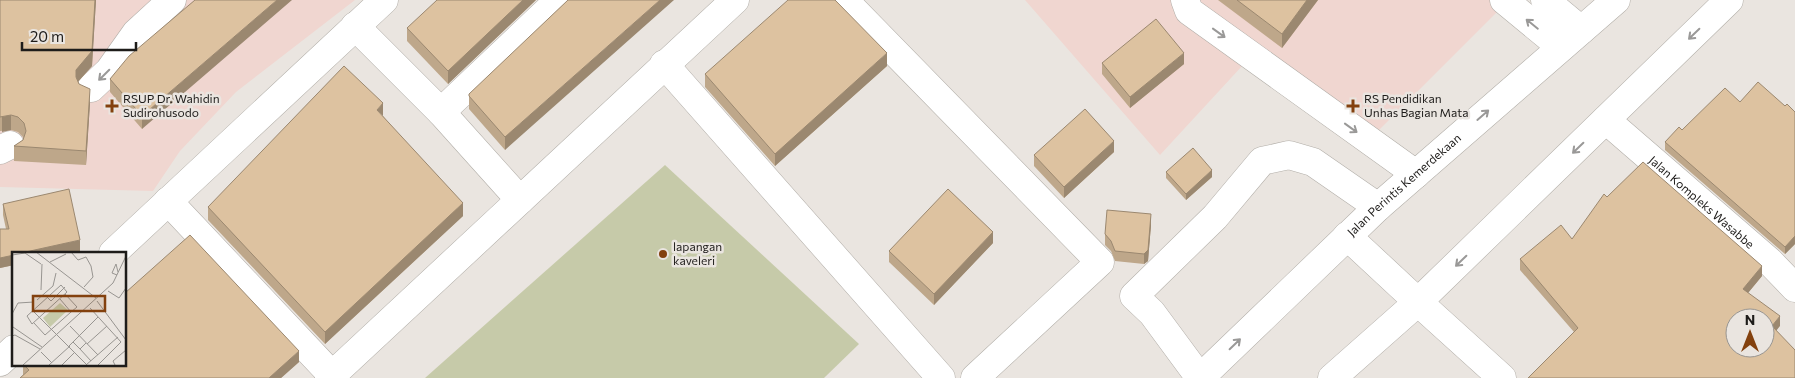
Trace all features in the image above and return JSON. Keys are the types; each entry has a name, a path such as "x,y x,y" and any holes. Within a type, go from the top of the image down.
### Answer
{"main road":[{"path":"91,88 109,71 136,34 172,0"},
{"path":"115,252 384,0"},
{"path":"441,112 559,0"},
{"path":"168,201 331,377 664,64 735,0"},
{"path":"844,0 1100,262 975,378"},
{"path":"1185,0 1189,11 1416,174"},
{"path":"1504,0 1571,39"},
{"path":"1545,0 1571,39"},
{"name":"Jalan Perintis Kemerdekaan","path":"1200,378 1378,207 1616,0"},
{"path":"1332,378 1418,302 1729,0"},
{"path":"355,26 441,112 520,200"},
{"path":"664,64 941,378"},
{"name":"Jalan Kompleks Wasabbe","path":"1606,120 1769,261 1795,288"},
{"path":"1200,378 1152,313 1134,296 1215,217 1262,161 1289,155 1313,162 1378,207"},
{"path":"1347,236 1502,378"},
{"path":"0,362 12,351"},
{"path":"0,369 9,378"}],"shaded area":[{"name":"RSUP Dr. Wahidin Sudirohusodo","path":"0,0 355,0 236,92 180,151 153,191 0,187"},
{"name":"RS Pendidikan Unhas Bagian Mata","path":"1025,0 1493,0 1502,7 1362,147 1243,65 1160,155"}],"green space":[{"name":"lapangan kaveleri","path":"665,165 859,344 824,378 425,378"}],"building":[{"path":"0,0 95,0 92,51 76,70 79,84 90,89 86,151 14,146 23,140 26,131 24,123 18,117 11,115 0,117"},
{"path":"195,0 277,0 142,116 110,79 129,56"},
{"path":"437,0 523,0 448,71 407,28"},
{"path":"568,0 660,0 505,137 469,94"},
{"path":"788,0 835,0 887,53 775,154 705,74"},
{"path":"1237,0 1307,0 1282,34"},
{"path":"1156,19 1184,53 1130,97 1102,63"},
{"path":"344,66 383,103 377,110 463,203 325,332 208,207"},
{"path":"1758,82 1785,106 1787,104 1795,112 1795,236 1785,247 1665,142 1679,127 1682,130 1725,88 1740,102"},
{"path":"1085,109 1114,141 1064,187 1034,155"},
{"path":"1193,148 1212,170 1186,194 1166,172"},
{"path":"1643,162 1762,266 1743,289 1769,308 1725,308 1725,358 1775,358 1775,329 1795,350 1795,378 1528,378 1578,328 1520,259 1561,225 1572,239 1604,194 1607,197"},
{"path":"69,189 80,240 26,252 12,252 12,255 0,258 0,229 9,229 3,204"},
{"path":"948,189 993,232 934,294 889,251"},
{"path":"1107,210 1151,214 1148,250 1144,254 1115,251 1111,241 1105,234"},
{"path":"190,235 299,351 269,378 20,378 29,370 25,366 126,366 126,292"},
{"path":"1775,312 1780,316 1775,322"}],"place":[{"name":"RSUP Dr. Wahidin Sudirohusodo","path":"112,106"},
{"name":"RS Pendidikan Unhas Bagian Mata","path":"1353,106"},
{"name":"lapangan kaveleri","path":"663,254"}]}
